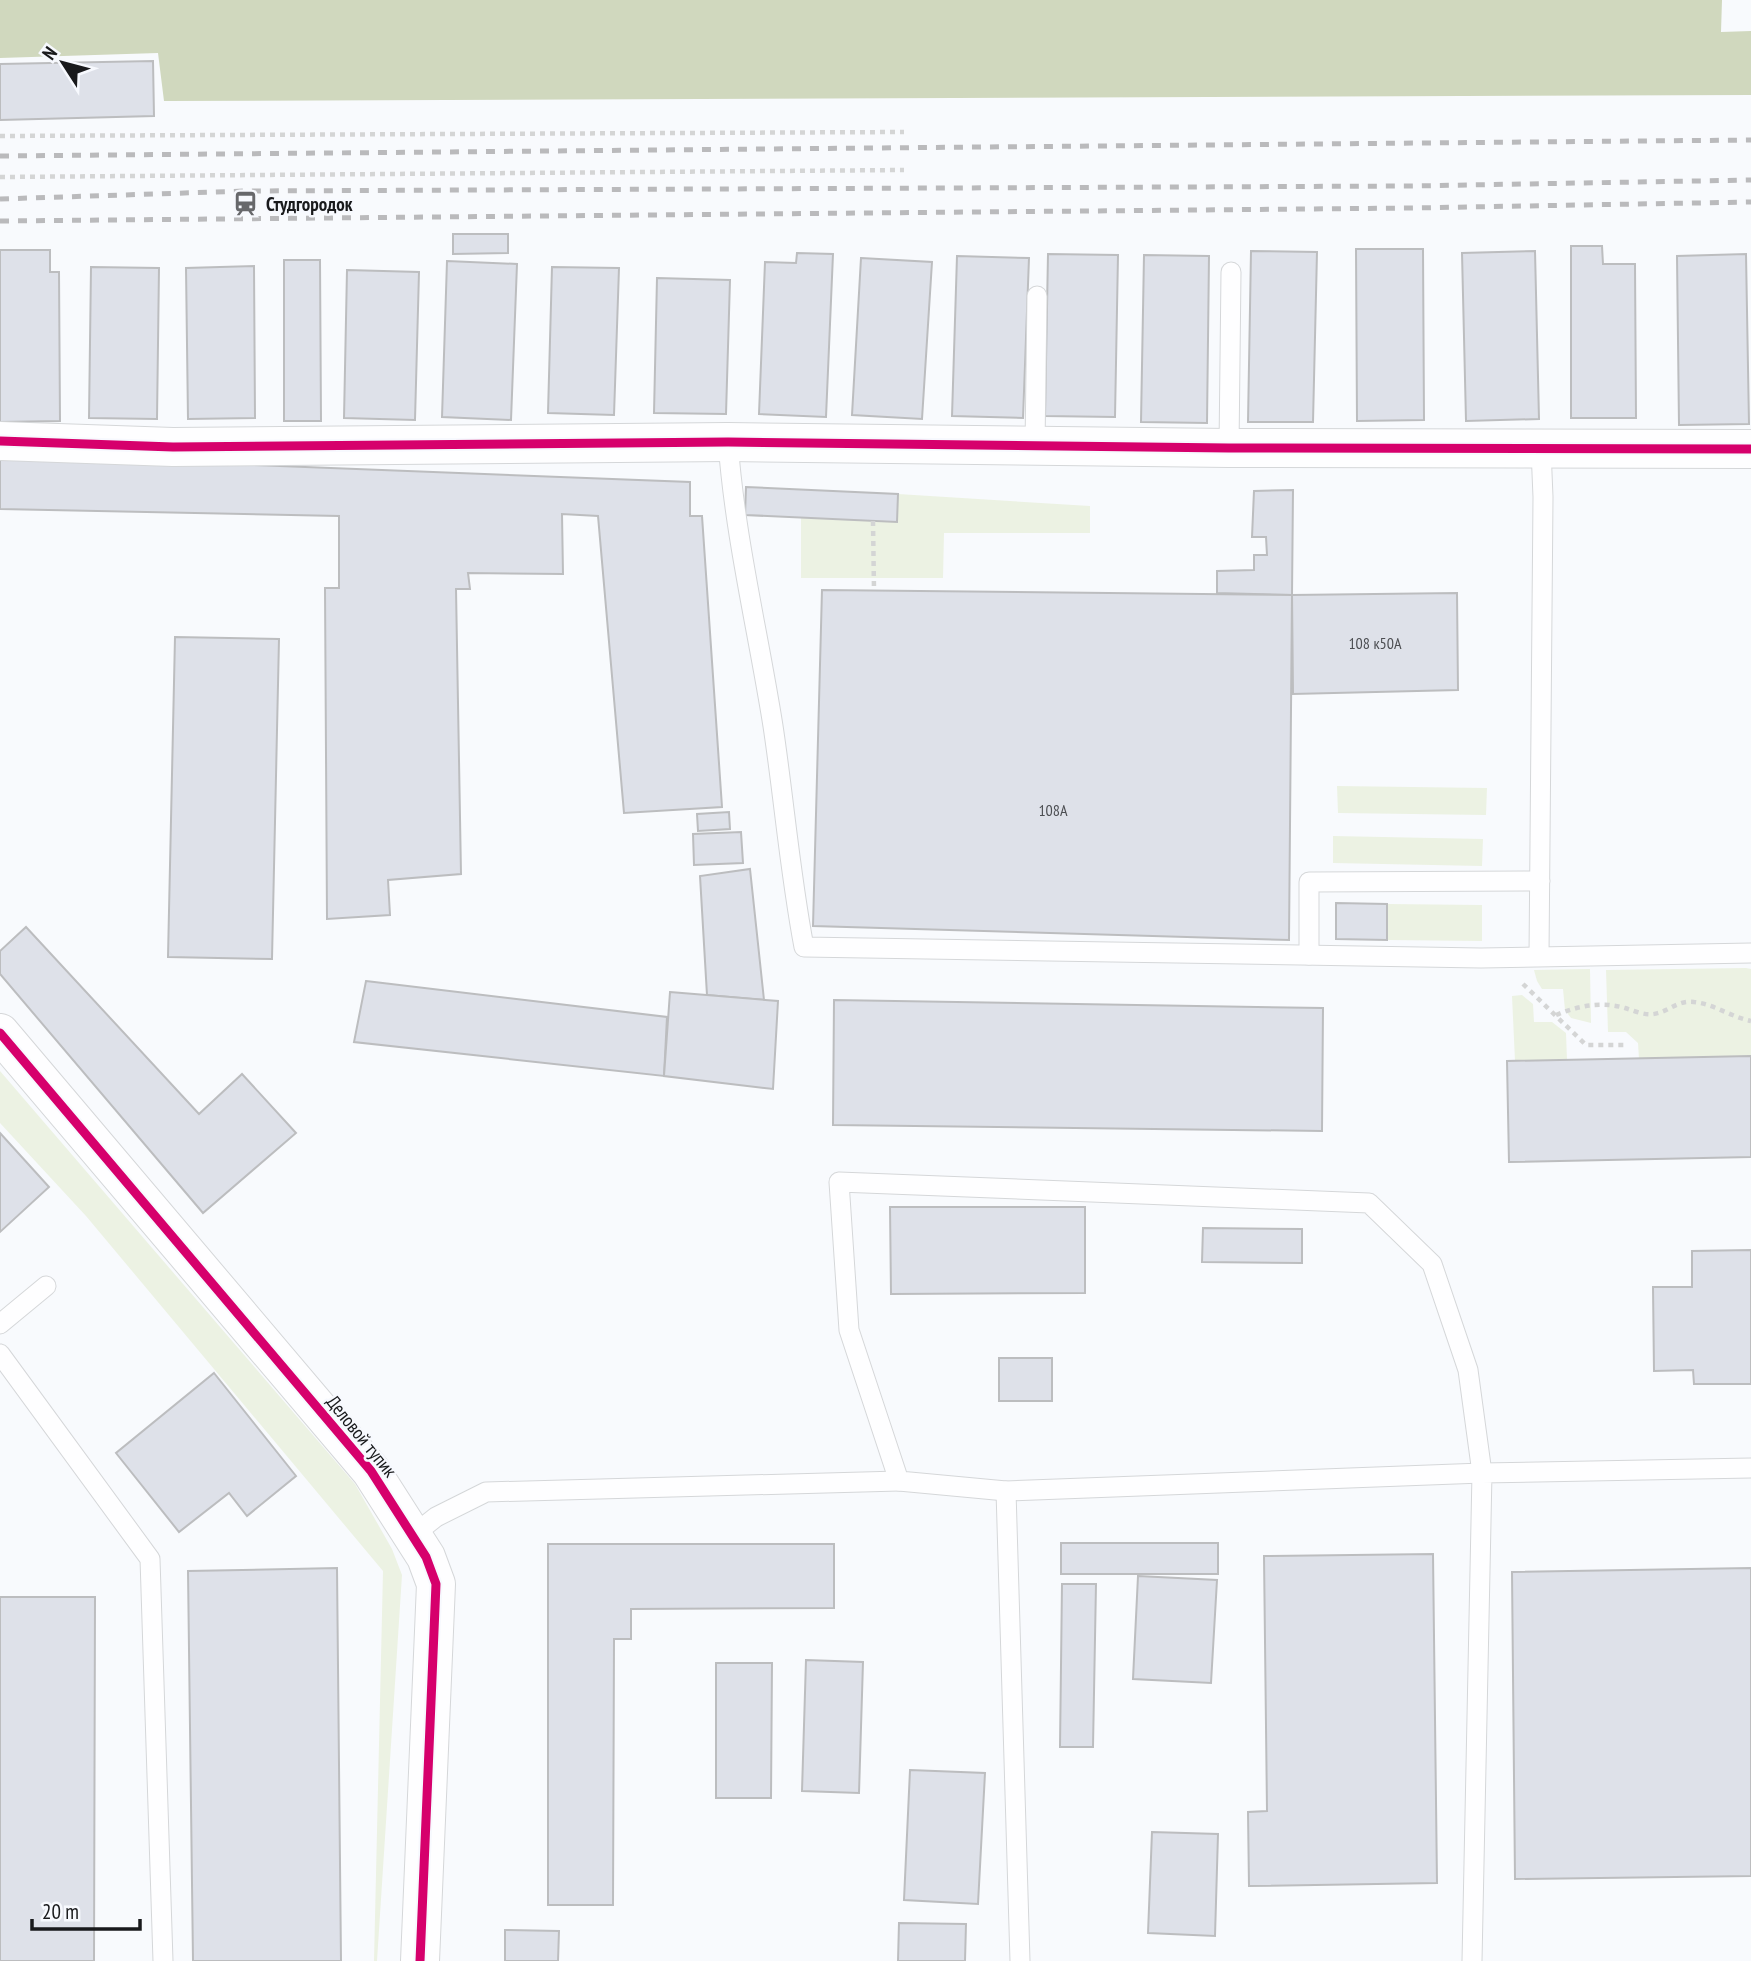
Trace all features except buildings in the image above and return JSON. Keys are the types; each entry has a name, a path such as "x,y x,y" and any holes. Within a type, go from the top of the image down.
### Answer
{"street":[{"path":"0,440 173,447 728,442 1229,448 1751,449"},
{"name":"Деловой тупик","path":"0,1033 371,1471 426,1558 436,1584 420,1961"}],"lane":[{"path":"1229,448 1231,272"},
{"path":"1035,446 1037,296"},
{"path":"728,442 731,485 773,727 794,893 804,947 1517,957 1751,953"},
{"path":"1539,956 1543,497 1541,449"},
{"path":"1309,955 1309,882 1540,881"},
{"path":"899,1481 849,1330 839,1182 1369,1203 1432,1264 1468,1370 1482,1473 1472,1961"},
{"path":"0,1324 46,1286"},
{"path":"0,1354 150,1559 163,1961"},
{"path":"412,1536 436,1517 486,1492 899,1481 1006,1491 1482,1473 1751,1468"},
{"path":"1006,1491 1020,1961"}],"path":[{"path":"0,136 904,132"},
{"path":"0,177 904,170"},
{"path":"873,521 874,590"},
{"path":"1517,957 1521,982 1586,1045 1625,1045"},
{"path":"1556,1015 1575,1007 1609,1005 1637,1013 1656,1014 1672,1005 1690,1001 1710,1005 1751,1021"}],"green space":[{"path":"0,0 1722,0 1721,32 1751,31 1751,95 164,101 158,53 0,58"},
{"path":"898,494 1090,506 1090,533 944,533 943,578 801,578 801,518 896,522"},
{"path":"1337,786 1487,788 1486,815 1338,813"},
{"path":"1333,836 1483,839 1482,866 1333,863"},
{"path":"1387,904 1482,905 1482,941 1387,940"},
{"path":"1590,969 1591,1023 1571,1018 1565,1010 1563,989 1542,989 1534,970"},
{"path":"1751,969 1751,1056 1639,1059 1638,1043 1626,1032 1608,1032 1606,970"},
{"path":"1522,995 1533,1004 1534,1022 1552,1022 1566,1033 1567,1060 1515,1061 1512,996"},
{"path":"0,1071 355,1484 392,1549 402,1575 377,1961 374,1961 383,1571 86,1216 0,1123"}],"railway":[{"path":"0,156 1751,140"},
{"path":"0,199 246,191 1410,186 1751,180"},
{"path":"0,221 1410,208 1751,202"}],"cycle path":[{"path":"0,441 173,447 728,442 1229,448 1751,449"},
{"path":"0,1033 371,1471 426,1557 436,1584 420,1961"}],"place":[{"name":"Студгородок","path":"246,204"}]}
